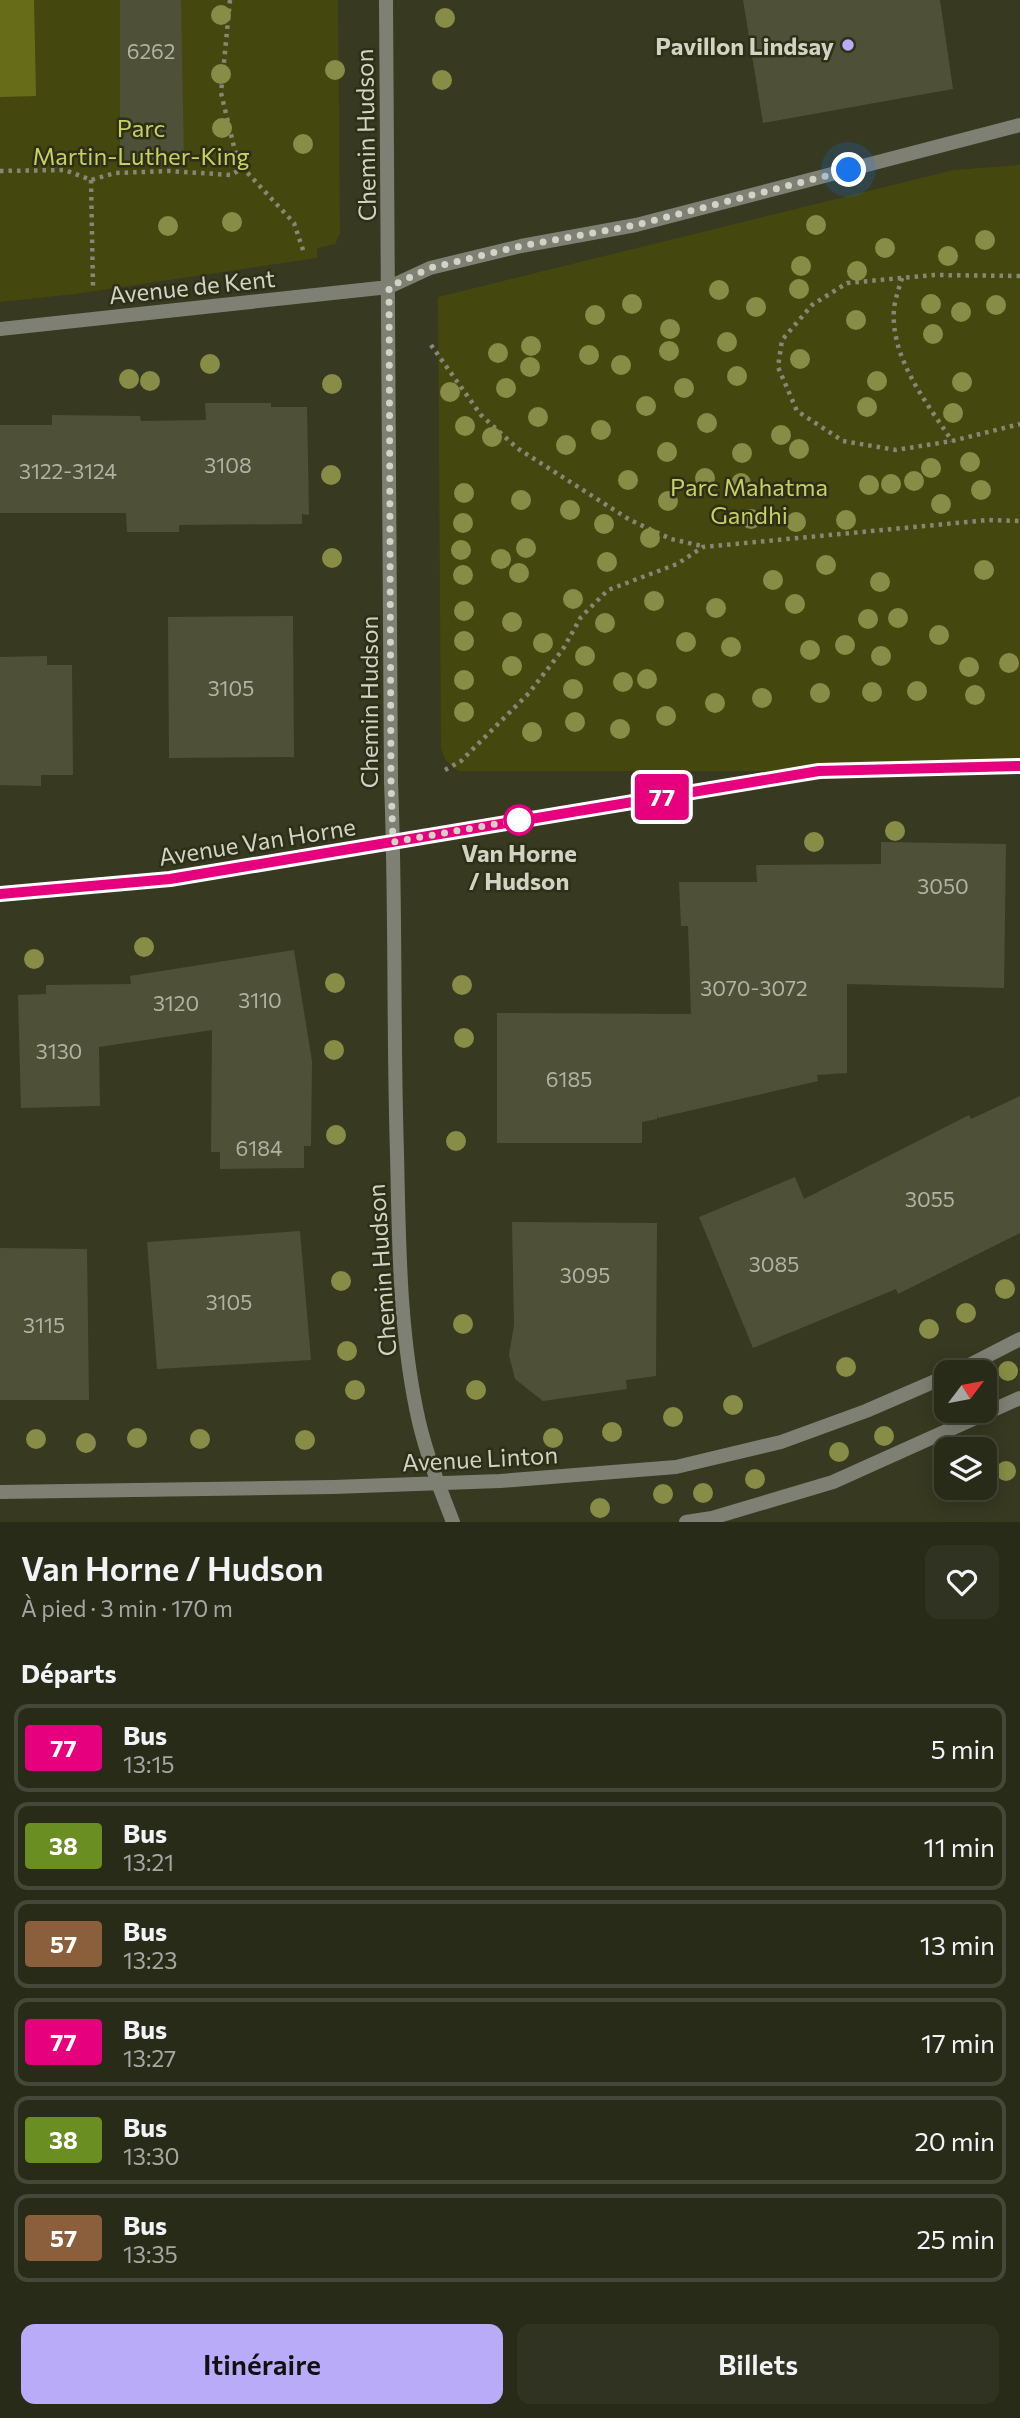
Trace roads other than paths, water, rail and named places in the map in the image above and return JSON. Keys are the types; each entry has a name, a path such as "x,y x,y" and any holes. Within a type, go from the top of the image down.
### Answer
{"main road":[{"name":"Avenue Van Horne","path":"0,894 170,879 819,771 1020,766"}],"street":[{"name":"Chemin Hudson","path":"386,0 391,782 396,1112 403,1301 419,1422 453,1522"},
{"name":"Avenue de Kent","path":"0,329 389,287 430,268 521,246 636,225 1020,125"},
{"path":"979,1360 1020,1339"},
{"name":"Avenue Linton","path":"0,1492 333,1487 518,1480 676,1467 781,1442 866,1411 934,1382"},
{"path":"686,1522 712,1518 833,1482 1020,1398"}],"place":[{"name":"Pavillon Lindsay","path":"848,45"},
{"name":"Van Horne / Hudson","path":"519,820"}],"park label":[{"name":"Parc Martin-Luther-King","path":"141,141"},
{"name":"Parc Mahatma Gandhi","path":"749,500"}]}
